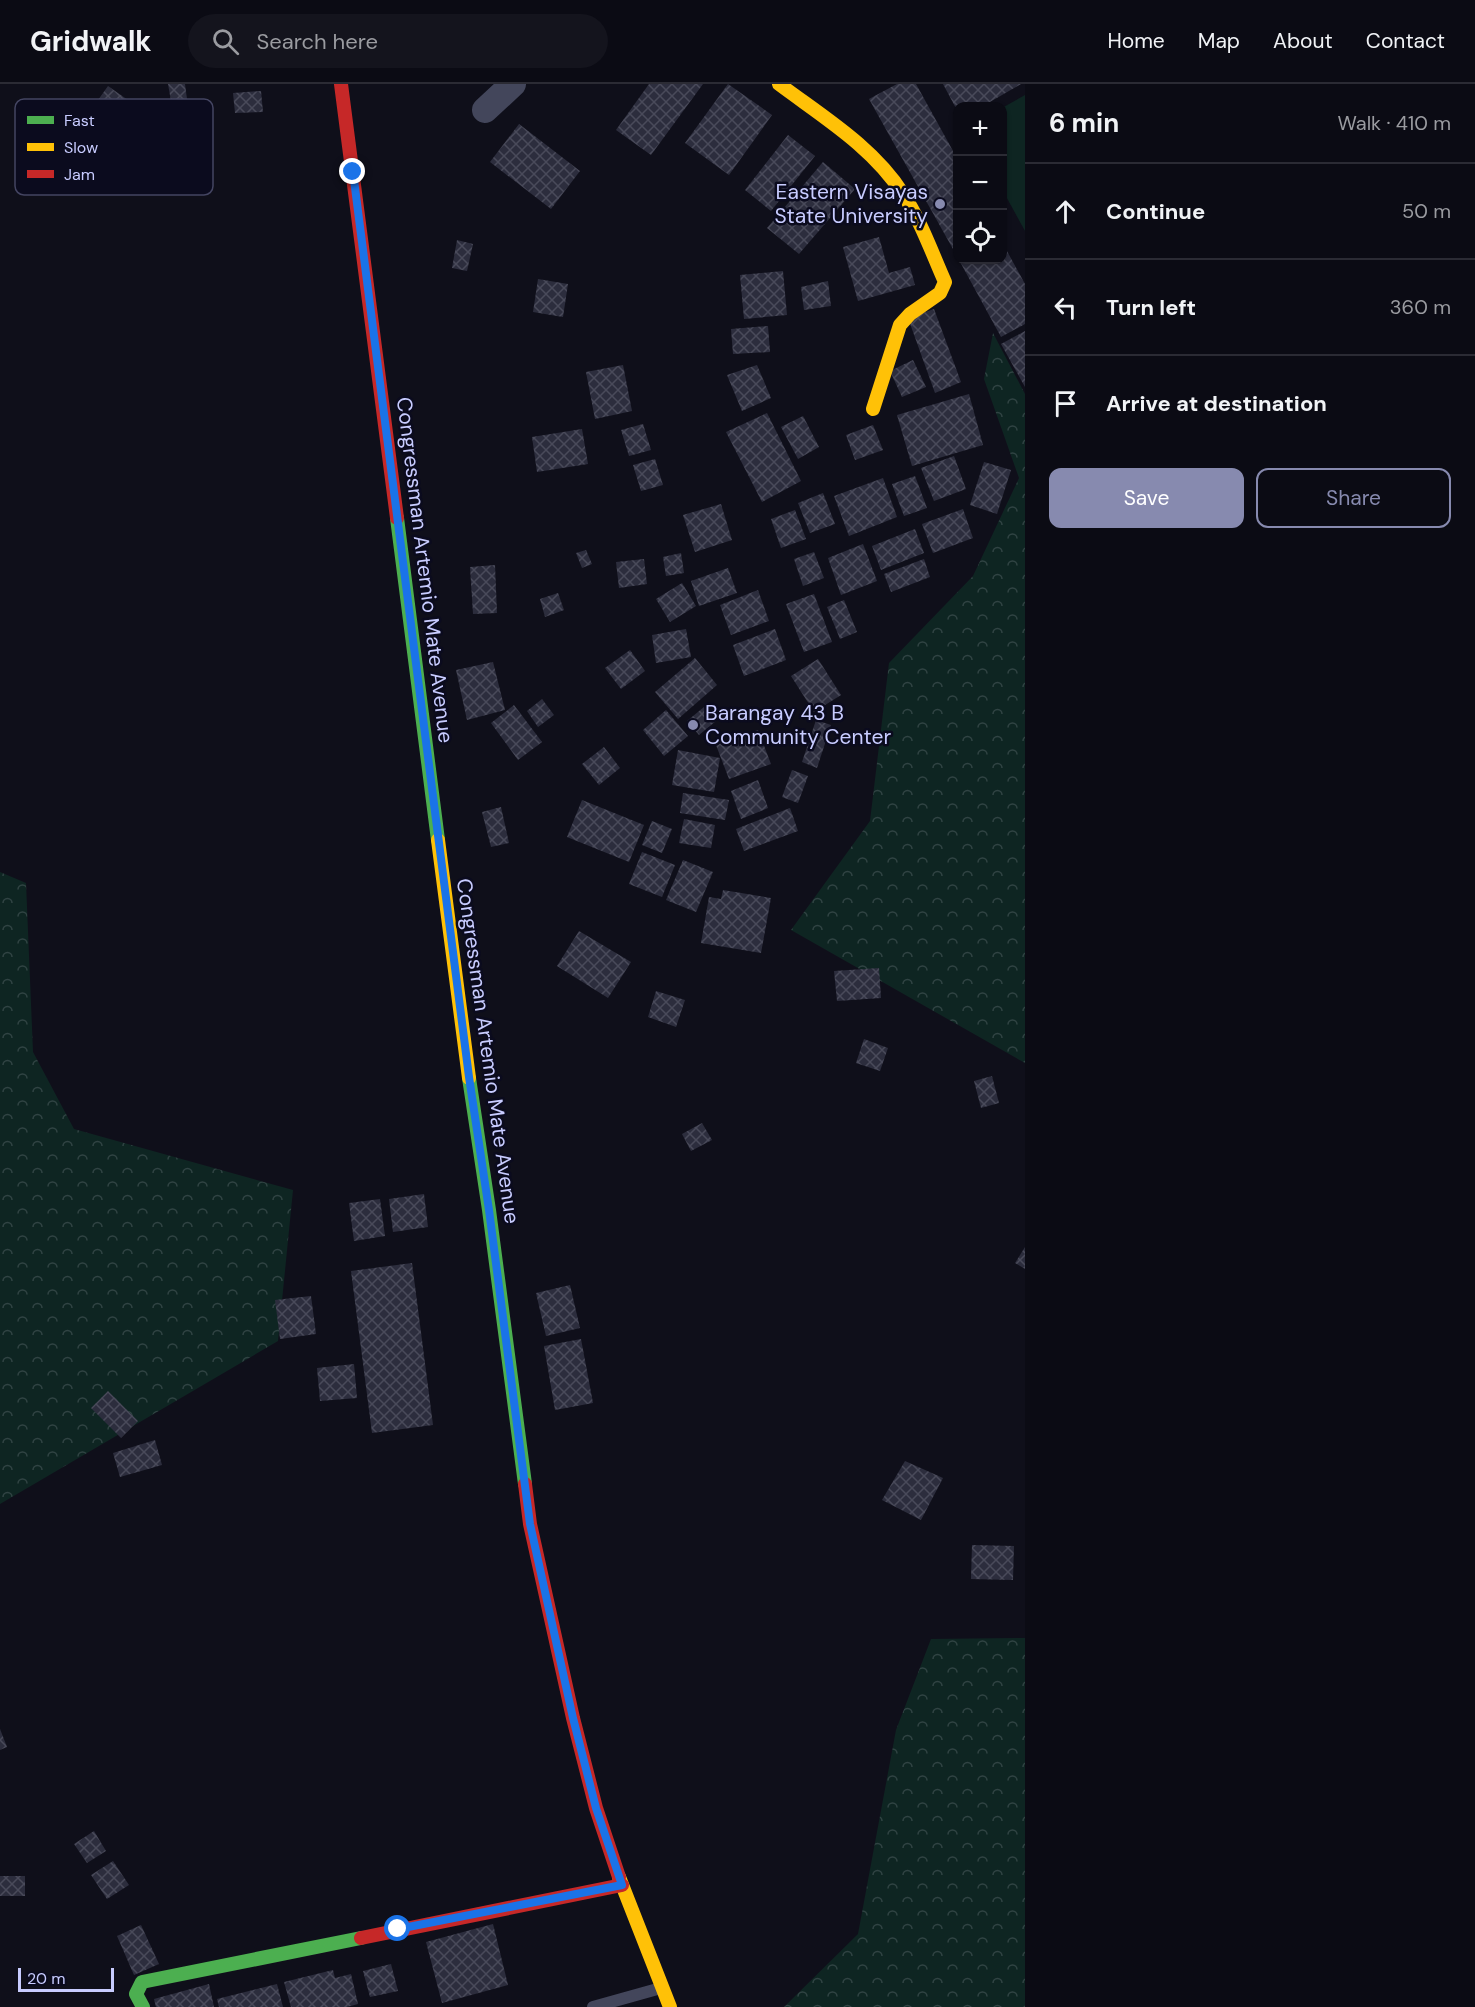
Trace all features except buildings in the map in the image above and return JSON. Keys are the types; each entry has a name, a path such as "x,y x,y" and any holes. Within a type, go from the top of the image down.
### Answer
{"main road":[{"name":"Congressman Artemio Mate Avenue","path":"341,84 469,1077 489,1210 530,1524 573,1718 596,1808 622,1885 670,2007"},
{"path":"779,84 862,148 884,169 903,195 945,282 940,293 910,314 900,325 873,409"},
{"path":"143,2007 136,1994 142,1982 622,1885"}],"street":[{"path":"484,110 513,84"}],"lane":[{"path":"593,2007 662,1988"}],"green space":[{"path":"1025,95 1025,231 1007,198 1007,105"},
{"path":"993,333 1025,394 1025,1063 791,930 870,821 889,663 973,576 1019,478 984,379"},
{"path":"0,872 26,883 33,1052 74,1129 293,1190 278,1341 0,1504"},
{"path":"1025,1638 1025,2007 784,2007 858,1934 896,1730 931,1639"}],"traffic: fast":[{"path":"397,518 438,840"},
{"path":"469,1078 525,1484"},
{"path":"143,2007 136,1994 142,1982 361,1938"}],"traffic: slow":[{"path":"779,84 862,147 891,177 915,215 945,282 940,293 910,314 900,325 873,409"},
{"path":"438,840 469,1078"},
{"path":"619,1877 670,2007"}],"traffic: jam":[{"path":"341,84 397,518"},
{"path":"525,1484 530,1524 573,1718 596,1808 619,1877"},
{"path":"361,1938 622,1885"}],"place":[{"name":"Eastern Visayas State University","path":"940,204"},
{"name":"Barangay 43 B Community Center","path":"693,725"}],"route":[{"path":"353,172 469,1077 489,1210 530,1524 573,1718 596,1808 622,1885 398,1929"}]}
